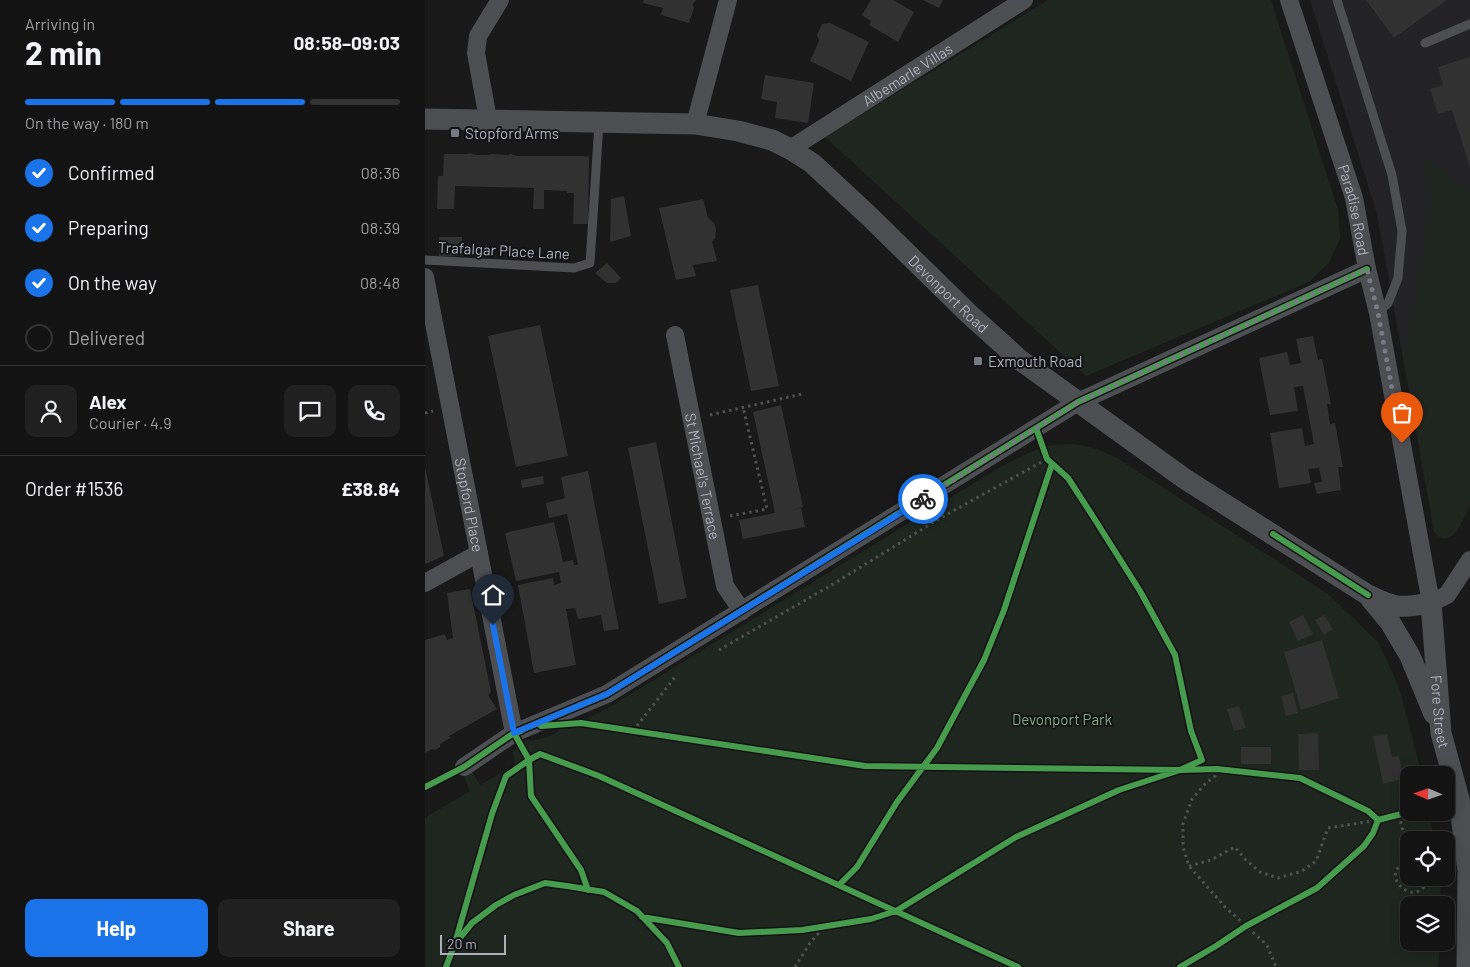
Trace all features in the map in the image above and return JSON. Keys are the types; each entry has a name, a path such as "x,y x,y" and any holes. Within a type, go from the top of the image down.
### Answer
{"street":[{"path":"488,119 476,53 478,36 500,0"},
{"name":"Albemarle Villas","path":"790,149 1024,0"},
{"name":"Paradise Road","path":"1289,0 1354,198 1367,269 1378,313 1431,603"},
{"path":"695,124 729,2"},
{"name":"Devonport Road","path":"425,118 695,124 772,140 790,149 812,164 1020,360 1185,479 1368,595 1392,606 1407,607 1431,603"},
{"path":"464,767 514,733 607,694 1078,402 1367,269"},
{"name":"Stopford Place","path":"425,277 514,733"},
{"name":"St Michael's Terrace","path":"675,335 725,586 742,611"},
{"path":"425,583 479,553"},
{"path":"1431,603 1447,595 1470,560"},
{"path":"1368,595 1390,622 1410,656 1441,733"},
{"name":"Fore Street","path":"1431,603 1441,733 1459,799 1468,871 1467,967"}],"lane":[{"path":"1337,0 1392,175 1402,232 1398,278 1388,303 1378,313"},
{"path":"1425,43 1470,24"},
{"name":"Trafalgar Place Lane","path":"425,260 575,268 590,263 599,123"}],"path":[{"path":"692,419 802,394"},
{"path":"729,516 767,509 743,408"},
{"path":"719,650 830,586 942,517 1049,461 1036,428"},
{"path":"633,732 676,675"},
{"path":"624,730 642,732"},
{"path":"1208,769 1227,770"},
{"path":"1217,769 1215,776 1192,799 1183,824 1183,847 1189,866 1225,907 1267,945 1276,967"},
{"path":"1371,813 1389,818 1400,840"},
{"path":"1189,866 1211,860 1235,847 1260,872 1277,878 1303,871 1317,861 1328,828 1389,818"},
{"path":"1400,866 1397,869 1396,879 1399,886 1410,892 1416,892 1425,886"},
{"path":"1239,931 1254,922"},
{"path":"810,929 834,925"},
{"path":"795,967 810,943 825,926"}],"shaded area":[{"path":"1310,0 1470,0 1470,506 1458,529 1452,536 1445,538 1434,531 1377,214"}],"green space":[{"path":"1048,0 1271,0 1338,210 1340,238 1329,263 1309,282 1086,376 825,137"},
{"path":"1424,159 1470,192 1470,506 1456,531 1446,538 1440,537 1434,531 1404,360 1430,215 1430,187"},
{"name":"Devonport Park","path":"1075,444 1097,449 1117,458 1328,594 1378,642 1399,687 1420,766 1400,766 1400,821 1430,821 1432,831 1400,831 1400,886 1440,886 1441,896 1400,896 1400,951 1439,951 1438,967 425,967 425,818 470,791 464,777 472,772 480,785 515,765 513,752 524,741 539,740 566,726 568,729 613,705 1000,467 1028,453 1050,445"}],"building":[{"path":"644,0 696,0 692,5 694,7 689,23 661,15 663,8 643,3"},
{"path":"871,0 893,0 914,12 898,42 869,25 871,21 862,15"},
{"path":"923,0 943,0 939,8"},
{"path":"1366,0 1447,0 1394,38"},
{"path":"830,23 869,42 851,81 810,61 819,41 817,35 822,24"},
{"path":"1470,57 1470,168 1452,110 1438,114 1430,89 1443,85 1438,67"},
{"path":"765,75 814,83 808,123 775,118 777,102 761,99"},
{"path":"469,153 476,155 510,154 516,156 589,157 588,224 573,224 574,193 567,193 567,191 544,190 544,209 533,209 534,188 455,186 454,209 437,209 438,176 443,176 444,154"},
{"path":"624,196 631,236 610,242 611,199"},
{"path":"703,199 708,218 714,223 716,229 715,239 712,241 717,261 693,265 696,276 676,280 659,208"},
{"path":"439,237 462,237 463,256 439,256"},
{"path":"607,263 621,278 616,283 607,283 595,273"},
{"path":"758,285 779,386 751,391 730,290"},
{"path":"540,325 568,456 516,467 488,336"},
{"path":"1313,336 1318,360 1322,359 1331,404 1327,404 1330,424 1335,423 1343,467 1338,467 1341,490 1317,494 1314,483 1322,482 1319,468 1308,469 1311,483 1279,488 1270,433 1302,428 1305,446 1314,444 1303,386 1294,387 1298,411 1270,415 1259,358 1287,352 1290,365 1301,363 1296,339"},
{"path":"781,405 803,507 791,509 801,508 805,527 743,539 739,520 775,513 753,412"},
{"path":"656,442 687,598 659,604 628,448"},
{"path":"425,467 444,556 425,564"},
{"path":"588,471 619,629 604,631 601,615 578,619 575,608 566,609 576,665 534,673 518,585 553,578 554,585 561,583 559,572 516,581 505,533 554,522 563,562 573,560 574,565 578,565 567,514 549,518 546,503 565,498 561,477"},
{"path":"543,476 544,484 522,488 521,480"},
{"path":"470,589 491,692 488,695 497,709 449,736 450,738 440,744 440,747 425,753 425,640 445,634 447,640 453,638 447,593"},
{"path":"1303,615 1313,634 1298,641 1289,622"},
{"path":"1324,615 1333,629 1324,635 1315,620"},
{"path":"1322,640 1339,698 1301,710 1284,652"},
{"path":"1293,693 1298,713 1286,716 1281,696"},
{"path":"1239,706 1246,728 1234,731 1227,709"},
{"path":"1318,733 1319,770 1299,770 1298,734"},
{"path":"1387,734 1392,757 1399,756 1401,766 1400,780 1383,784 1373,736"},
{"path":"1241,747 1271,747 1271,764 1241,764"}],"cycle path":[{"path":"425,787 464,767 514,733 607,694 1078,402 1367,269"},
{"path":"642,917 739,933 802,930 871,919 896,911 1016,837 1119,790 1180,770 1202,760 1191,731 1175,655 1140,591 1068,478 1047,459 1036,428"},
{"path":"839,885 857,867 897,802 937,748 984,660 1004,610 1052,464"},
{"path":"1273,534 1368,595"},
{"path":"541,726 581,723 865,766 1217,769 1300,778 1368,811 1378,820"},
{"path":"521,731 514,733 529,760 531,796 581,870 588,890"},
{"path":"446,967 455,943 492,814 506,776 540,754 599,776 1018,967"},
{"path":"1180,967 1246,926 1317,888 1364,846 1373,833 1378,820 1400,814"},
{"path":"459,939 472,923 496,905 514,895 545,883 604,892 637,911 667,943 679,967"}],"way so far":[{"path":"923,499 1078,402 1367,269 1378,313 1402,443"}],"place":[{"name":"Stopford Arms","path":"455,133"},
{"name":"Exmouth Road","path":"978,361"}],"route":[{"path":"493,625 514,733 607,694 923,499"}]}
